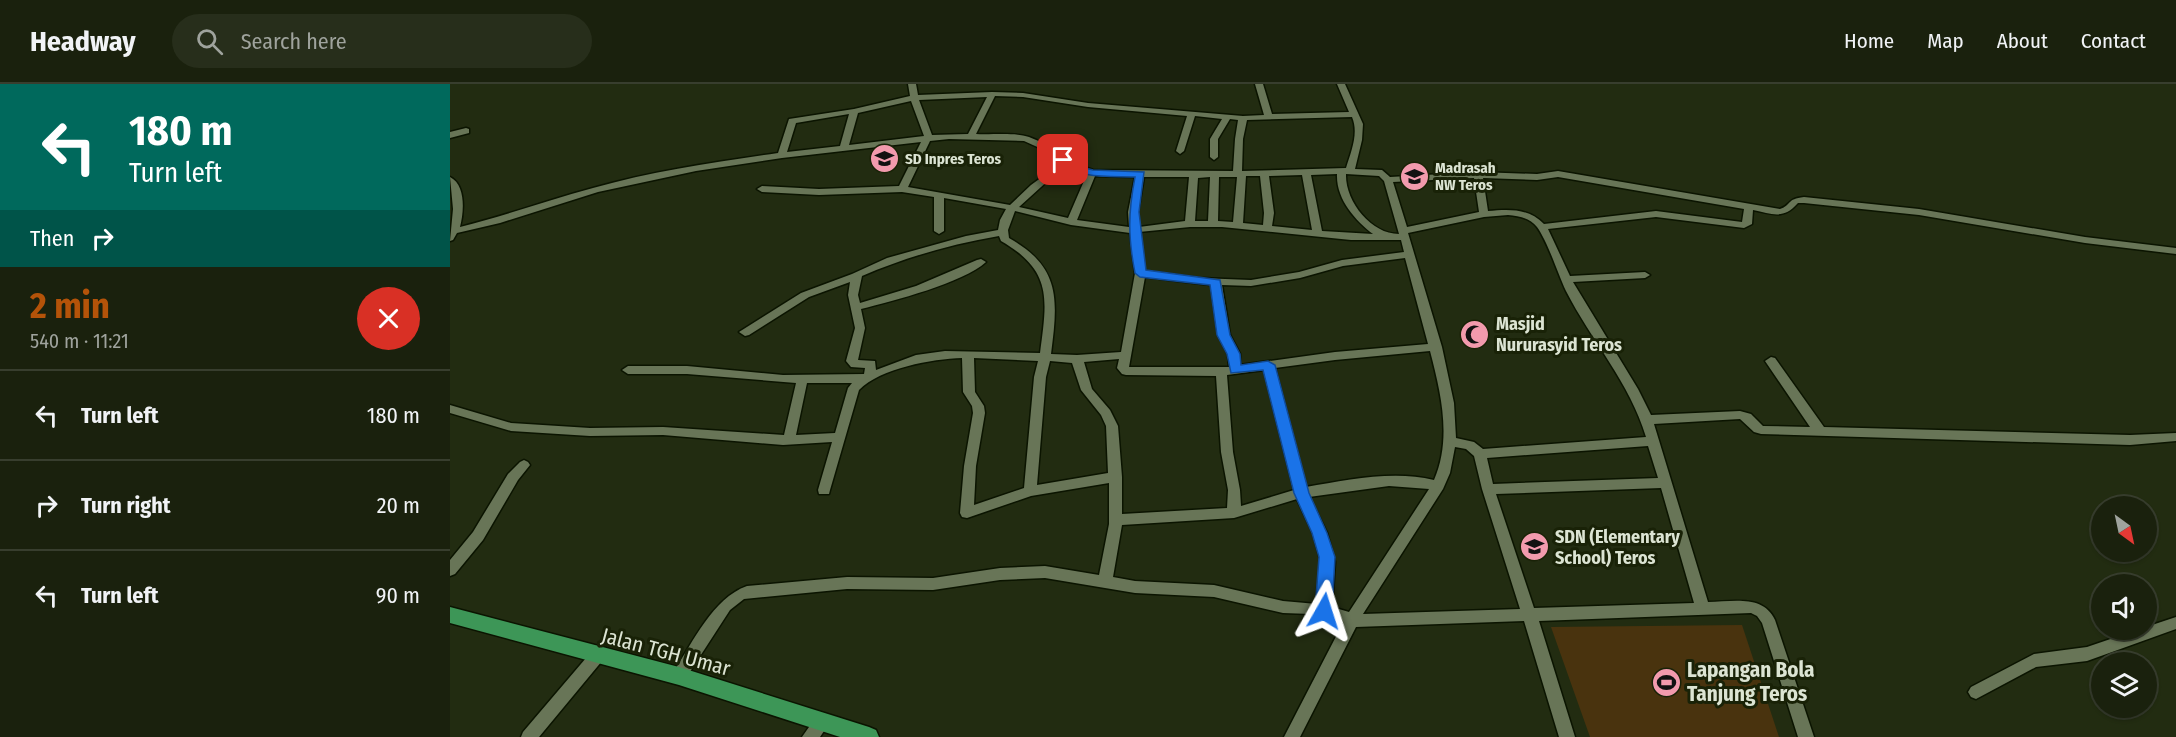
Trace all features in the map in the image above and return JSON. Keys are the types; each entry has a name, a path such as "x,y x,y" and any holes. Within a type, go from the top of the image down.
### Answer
{"main road":[{"name":"Jalan TGH Umar","path":"453,619 679,676 816,729 869,737"}],"street":[{"path":"902,189 928,138 913,98 912,84"},
{"path":"1258,84 1269,118"},
{"path":"1341,84 1359,124 1358,140 1341,184 1367,225 1386,238"},
{"path":"971,136 992,94"},
{"path":"782,155 792,121 913,98 992,94 1023,95 1088,105 1243,118 1356,114"},
{"path":"844,148 854,111"},
{"path":"1180,152 1192,114"},
{"path":"1214,157 1214,139 1227,117"},
{"path":"1238,225 1239,140 1243,118"},
{"path":"450,135 466,131"},
{"path":"450,180 457,197 451,236 613,185 696,168 782,155 928,138 971,136 1025,138 1047,148 1075,168 1092,173 1194,175 1346,171 1382,173 1388,180 1436,347 1447,396 1450,442 1447,468 1438,486 1352,620 1292,737"},
{"path":"1306,172 1318,234"},
{"path":"1071,222 1092,173"},
{"path":"1264,173 1269,213 1268,228"},
{"path":"1140,174 1133,212 1140,273 1123,368 1126,371 1221,372 1372,352 1436,347"},
{"path":"1214,224 1215,174"},
{"path":"1388,180 1478,175 1537,177 1558,174 1782,212 1791,203 1800,200 1911,212 2085,240 2176,251"},
{"path":"1030,491 1040,377 1045,357 1050,303 1043,273 1033,256 1004,238 1003,232 1012,207 1027,191 1049,175"},
{"path":"1190,224 1194,175"},
{"path":"1478,175 1484,214"},
{"path":"762,189 819,192 902,189 1012,207 1093,227 1134,230 1214,224 1386,238 1484,214 1519,212 1537,221 1542,227 1567,279 1632,389 1647,420 1702,607"},
{"path":"939,194 939,231"},
{"path":"1542,227 1656,214 1744,225 1747,224 1749,206"},
{"path":"745,332 805,295 856,276 867,268 969,238 1003,232"},
{"path":"1140,273 1216,282 1251,283 1288,278 1342,263 1409,254"},
{"path":"856,307 943,282 981,262"},
{"path":"1567,279 1645,275"},
{"path":"856,276 853,295 860,327 852,361 855,364 871,364 867,378"},
{"path":"1216,282 1224,335 1234,354 1235,370"},
{"path":"824,490 854,388 867,378 916,359 945,354 1077,359 1126,355"},
{"path":"968,354 969,392 978,406 979,413 970,466 966,512 969,513 1030,491 1116,477"},
{"path":"1077,359 1087,390 1106,413 1112,426 1117,520 1114,545 1104,583"},
{"path":"1771,361 1819,430"},
{"path":"1268,365 1302,493 1322,539 1328,562 1324,611"},
{"path":"628,370 687,370 802,380 867,378"},
{"path":"1221,372 1227,452 1234,490 1234,513"},
{"path":"789,440 802,380"},
{"path":"450,409 512,427 590,432 663,431 789,440 840,437"},
{"path":"1647,420 1740,415 1748,418 1761,430 2130,440 2176,437"},
{"path":"1480,454 1653,441"},
{"path":"1450,442 1470,445 1480,454 1488,489 1567,737"},
{"path":"450,570 478,537 513,477 524,465"},
{"path":"1117,520 1234,513 1266,506 1302,493 1382,483 1423,482 1438,486"},
{"path":"1488,489 1665,483"},
{"path":"679,676 725,606 747,592 847,583 933,584 1029,571 1157,589 1203,590 1267,604 1324,611 1352,620 1752,607 1766,616 1806,737"},
{"path":"1976,692 2034,661 2086,654 2176,622"},
{"path":"529,737 597,656"}],"shaded area":[{"name":"Lapangan Bola Tanjung Teros","path":"1742,625 1779,737 1590,737 1551,627"}],"place":[{"name":"SD Inpres Teros","path":"884,159"},
{"name":"Madrasah NW Teros","path":"1414,177"},
{"name":"Masjid Nururasyid Teros","path":"1475,334"},
{"name":"SDN (Elementary School) Teros","path":"1534,547"},
{"name":"Lapangan Bola Tanjung Teros","path":"1666,682"}],"route":[{"path":"1063,160 1075,168 1092,173 1140,174 1133,212 1140,273 1216,282 1224,335 1234,354 1235,370 1268,365 1302,493 1320,533 1327,557 1324,611"}]}
